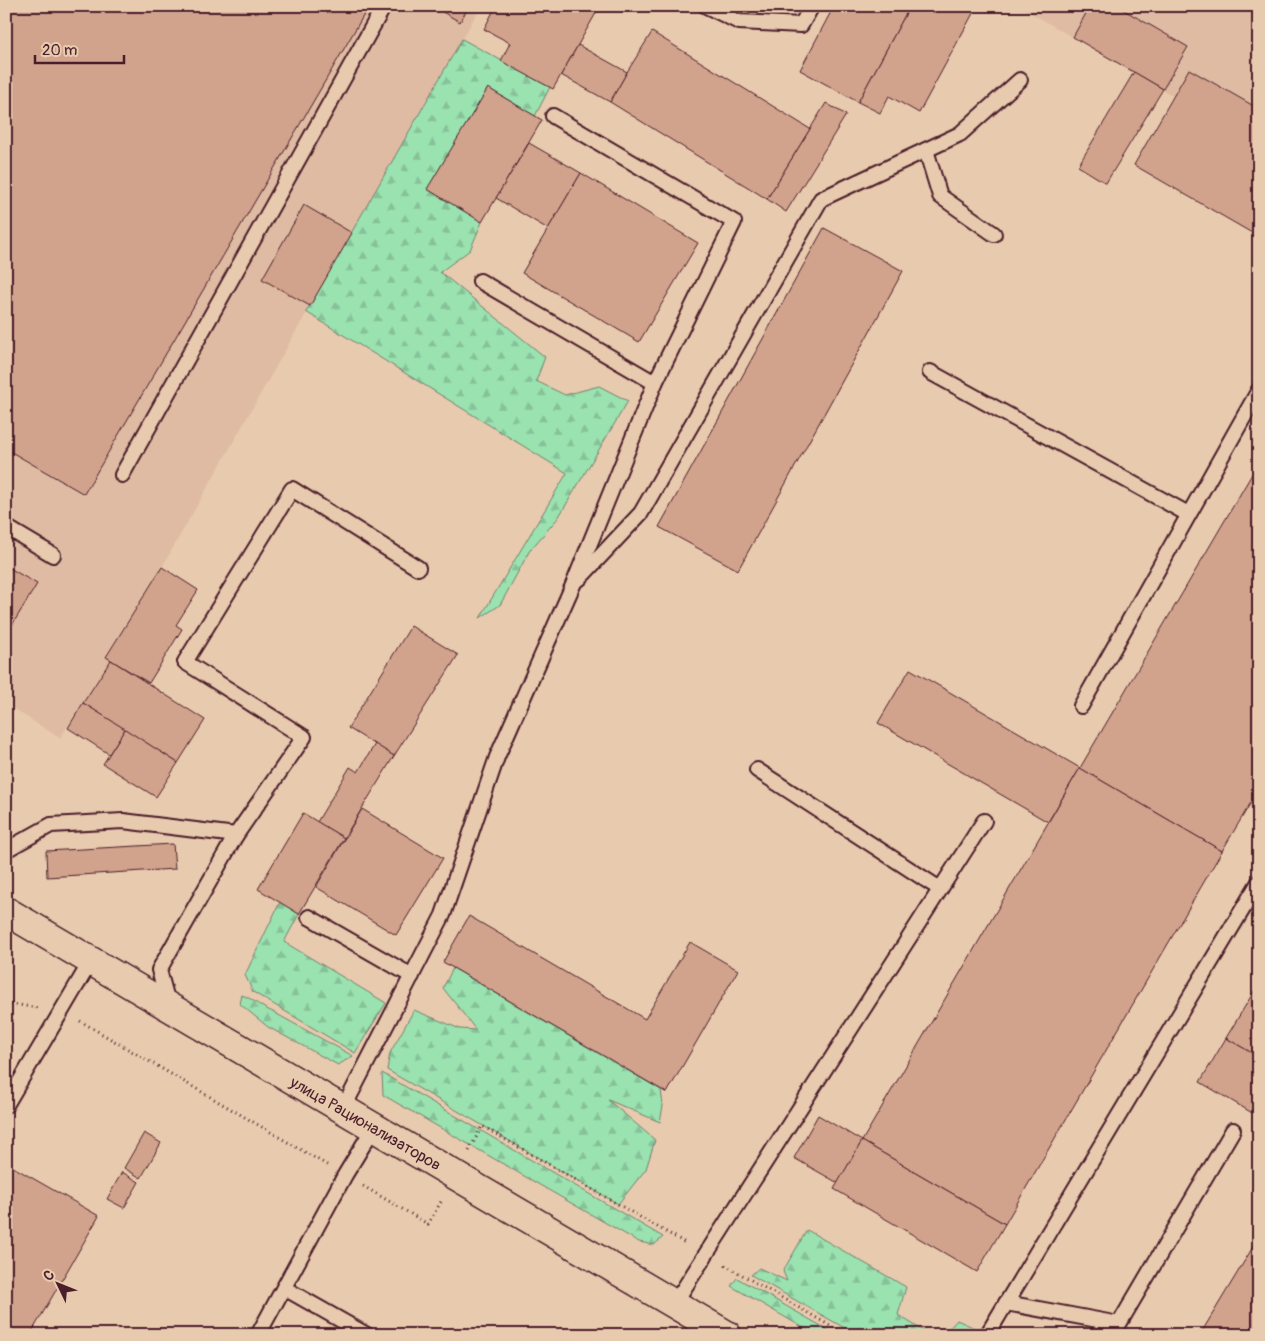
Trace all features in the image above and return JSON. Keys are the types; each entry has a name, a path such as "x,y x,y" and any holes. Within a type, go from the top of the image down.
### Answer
{"main road":[{"name":"улица Рационализаторов","path":"6,911 727,1335"}],"lane":[{"path":"122,475 384,6"},
{"path":"706,6 739,22 801,25 812,6"},
{"path":"573,585 641,513 821,199 960,134 1020,80"},
{"path":"343,1109 444,915 497,757 573,585 655,383 734,222 554,116"},
{"path":"926,150 940,196 994,234"},
{"path":"480,281 655,383"},
{"path":"930,372 1188,514"},
{"path":"1080,706 1259,390"},
{"path":"169,1007 159,970 236,835 304,737 185,662 292,489 418,568"},
{"path":"6,527 53,555"},
{"path":"757,770 940,889"},
{"path":"6,850 51,825 123,821 236,835"},
{"path":"674,1304 984,821"},
{"path":"987,1335 1259,882"},
{"path":"309,917 412,976"},
{"path":"6,1105 91,962"},
{"path":"258,1335 345,1175 374,1127"},
{"path":"1006,1303 1119,1324 1233,1130"},
{"path":"284,1288 367,1335"}],"path":[{"path":"6,1003 62,1011 428,1224 482,1126 846,1335"}],"shaded area":[{"path":"6,6 481,6 162,567 106,656 111,660 60,738 6,704"},
{"path":"1019,6 1259,6 1259,237 1134,165 1173,96"}],"green space":[{"path":"462,39 550,87 535,116 488,88 428,189 482,222 470,250 440,272 545,357 536,381 565,395 599,386 628,401 558,518 530,550 500,605 480,618 567,473 306,312"},
{"path":"280,902 299,914 284,942 386,1003 355,1053 253,992 245,975"},
{"path":"453,968 661,1090 663,1106 660,1122 608,1100 655,1140 646,1169 618,1204 387,1070 390,1053 414,1010 460,1029 476,1030 443,988"},
{"path":"242,995 353,1056 338,1065 268,1027 240,1004"},
{"path":"382,1073 663,1237 654,1245 639,1242 383,1095"},
{"path":"807,1230 906,1287 898,1315 930,1335 857,1335 751,1275 759,1268 787,1281 783,1271"},
{"path":"737,1278 837,1335 816,1335 731,1286"},
{"path":"957,1320 977,1329 973,1335 943,1335"}],"building":[{"path":"6,6 369,6 84,494 6,449"},
{"path":"432,6 469,6 460,22"},
{"path":"496,6 600,6 553,89 501,61 510,43 484,29"},
{"path":"834,6 910,6 858,102 800,70"},
{"path":"910,6 977,6 919,113 889,96 880,113 858,102"},
{"path":"1090,6 1117,6 1188,47 1163,89 1073,37"},
{"path":"652,32 810,129 767,199 610,102"},
{"path":"578,45 627,72 610,102 561,75"},
{"path":"1189,69 1259,109 1259,237 1134,165"},
{"path":"1134,72 1163,89 1106,183 1078,166"},
{"path":"488,88 542,120 482,222 427,189"},
{"path":"826,103 846,115 786,212 767,199"},
{"path":"529,143 581,173 548,229 496,198"},
{"path":"581,173 698,243 639,342 522,273"},
{"path":"304,205 352,233 310,306 262,279"},
{"path":"824,228 903,271 738,570 659,527"},
{"path":"1259,462 1259,789 1222,851 1080,768"},
{"path":"6,566 37,584 6,635"},
{"path":"162,567 198,590 176,625 182,629 149,683 106,657"},
{"path":"411,626 458,655 394,756 348,728"},
{"path":"111,660 205,720 178,763 83,703"},
{"path":"910,669 1080,768 1048,822 878,723"},
{"path":"83,703 125,729 109,754 68,728"},
{"path":"125,729 178,763 156,797 103,764"},
{"path":"375,744 394,756 344,838 317,822 350,767 358,772"},
{"path":"1080,768 1222,851 1005,1224 862,1141"},
{"path":"362,809 443,858 396,935 316,887"},
{"path":"303,813 344,838 299,914 258,889"},
{"path":"173,844 175,869 47,877 46,851"},
{"path":"469,916 645,1019 690,942 738,970 667,1093 443,962"},
{"path":"1259,983 1259,1057 1226,1038"},
{"path":"1226,1038 1259,1057 1259,1117 1200,1082"},
{"path":"818,1115 862,1141 838,1183 794,1158"},
{"path":"144,1133 161,1143 141,1178 124,1168"},
{"path":"862,1141 1005,1224 977,1272 834,1189"},
{"path":"6,1163 99,1216 30,1335 6,1335"},
{"path":"122,1172 139,1182 124,1208 107,1199"},
{"path":"1259,1237 1259,1335 1203,1335 1201,1333"}]}
